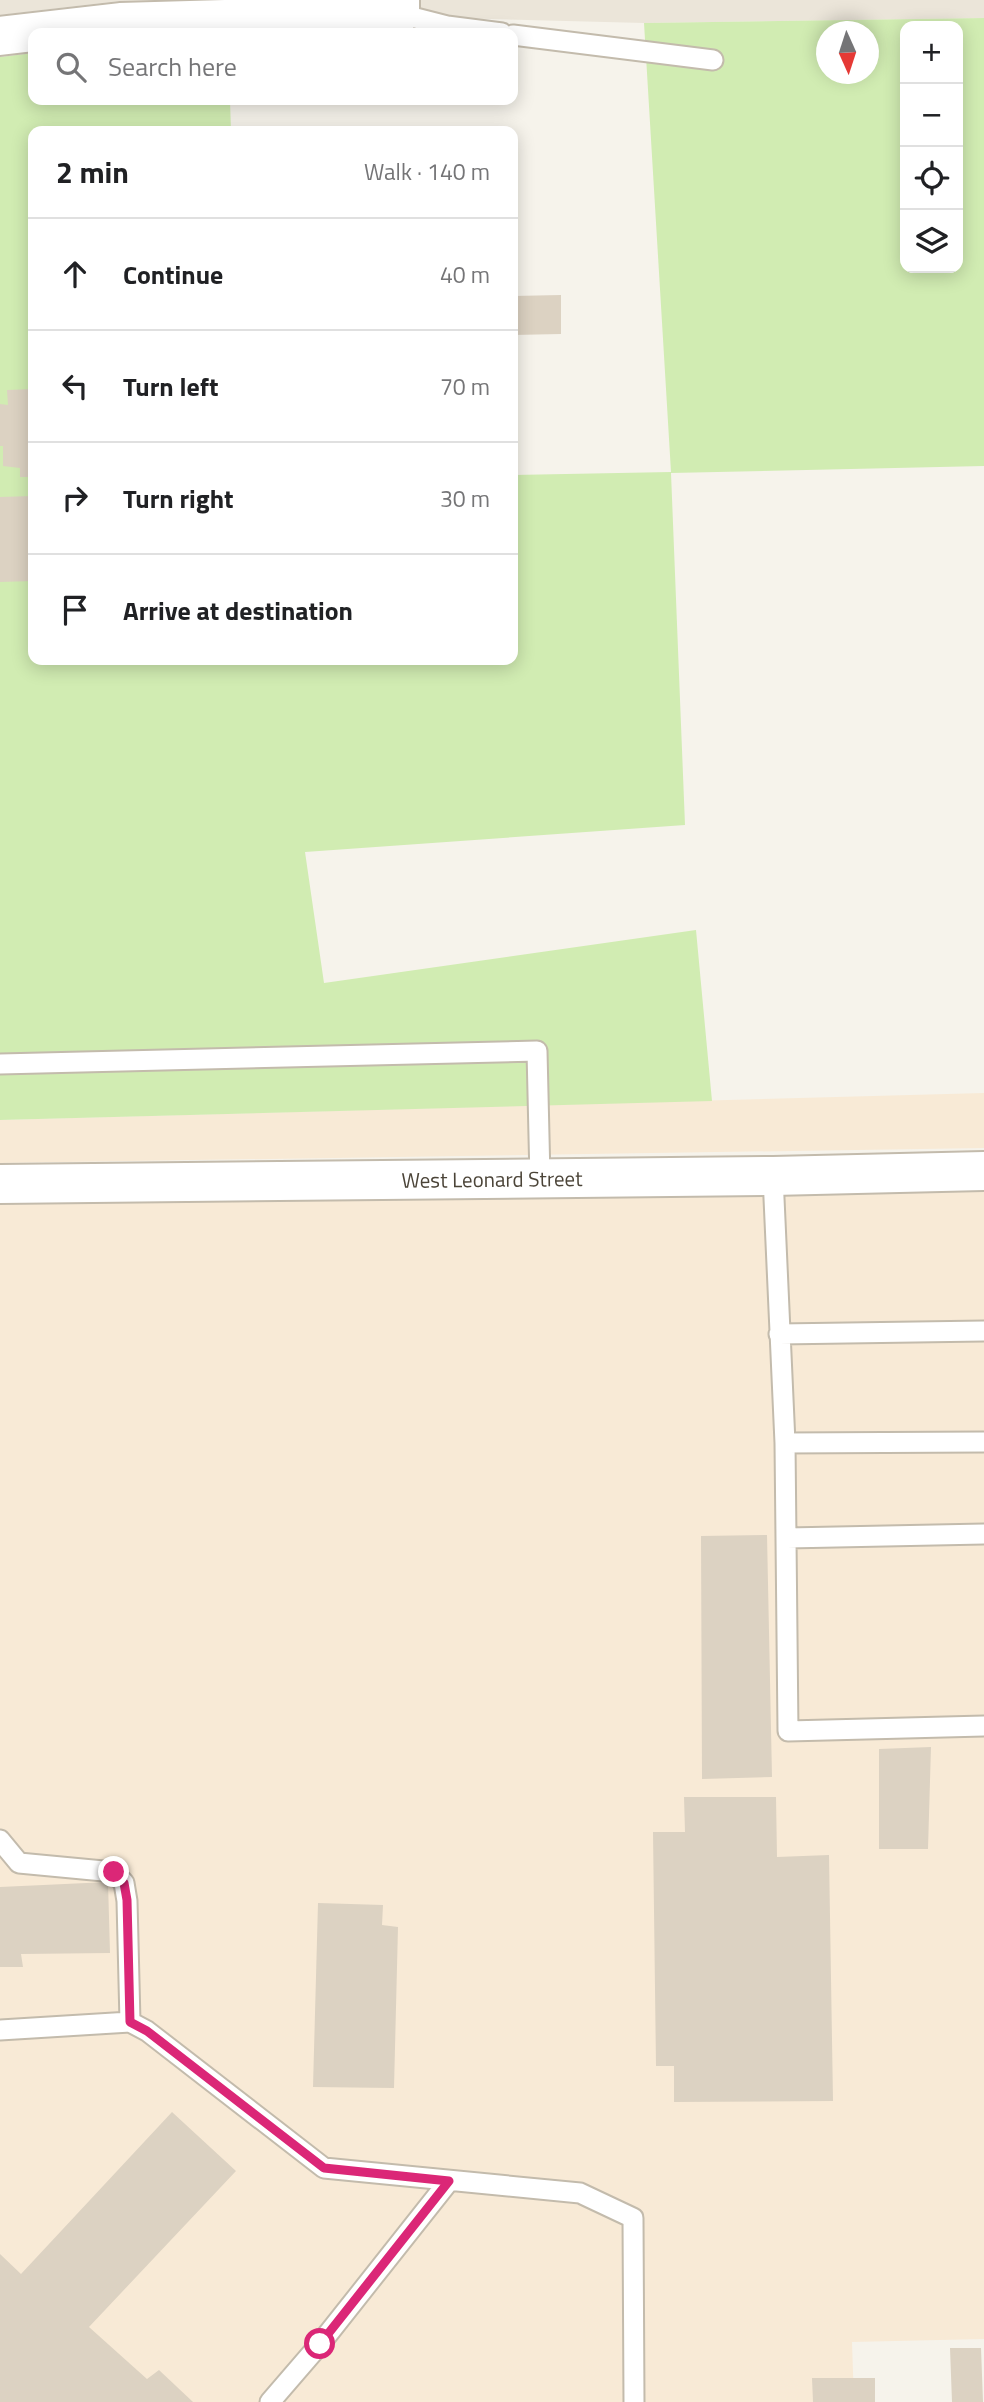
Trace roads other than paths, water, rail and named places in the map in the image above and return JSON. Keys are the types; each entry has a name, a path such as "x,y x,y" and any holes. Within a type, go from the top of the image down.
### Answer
{"street":[{"path":"69,28 120,22 400,7"},
{"path":"0,36 28,33"},
{"name":"West Leonard Street","path":"0,1184 773,1176 984,1171"}],"lane":[{"path":"400,7 447,26 463,28"},
{"path":"518,36 713,60"},
{"path":"0,1064 537,1051 540,1178"},
{"path":"773,1176 785,1443 788,1731 984,1726"},
{"path":"779,1334 984,1331"},
{"path":"785,1443 984,1443"},
{"path":"787,1538 984,1534"},
{"path":"0,1840 19,1863 114,1872 124,1883 127,1900 130,2022"},
{"path":"0,2031 130,2022 147,2031 324,2168 580,2193 633,2218 634,2402"},
{"path":"271,2402 449,2181"}]}
